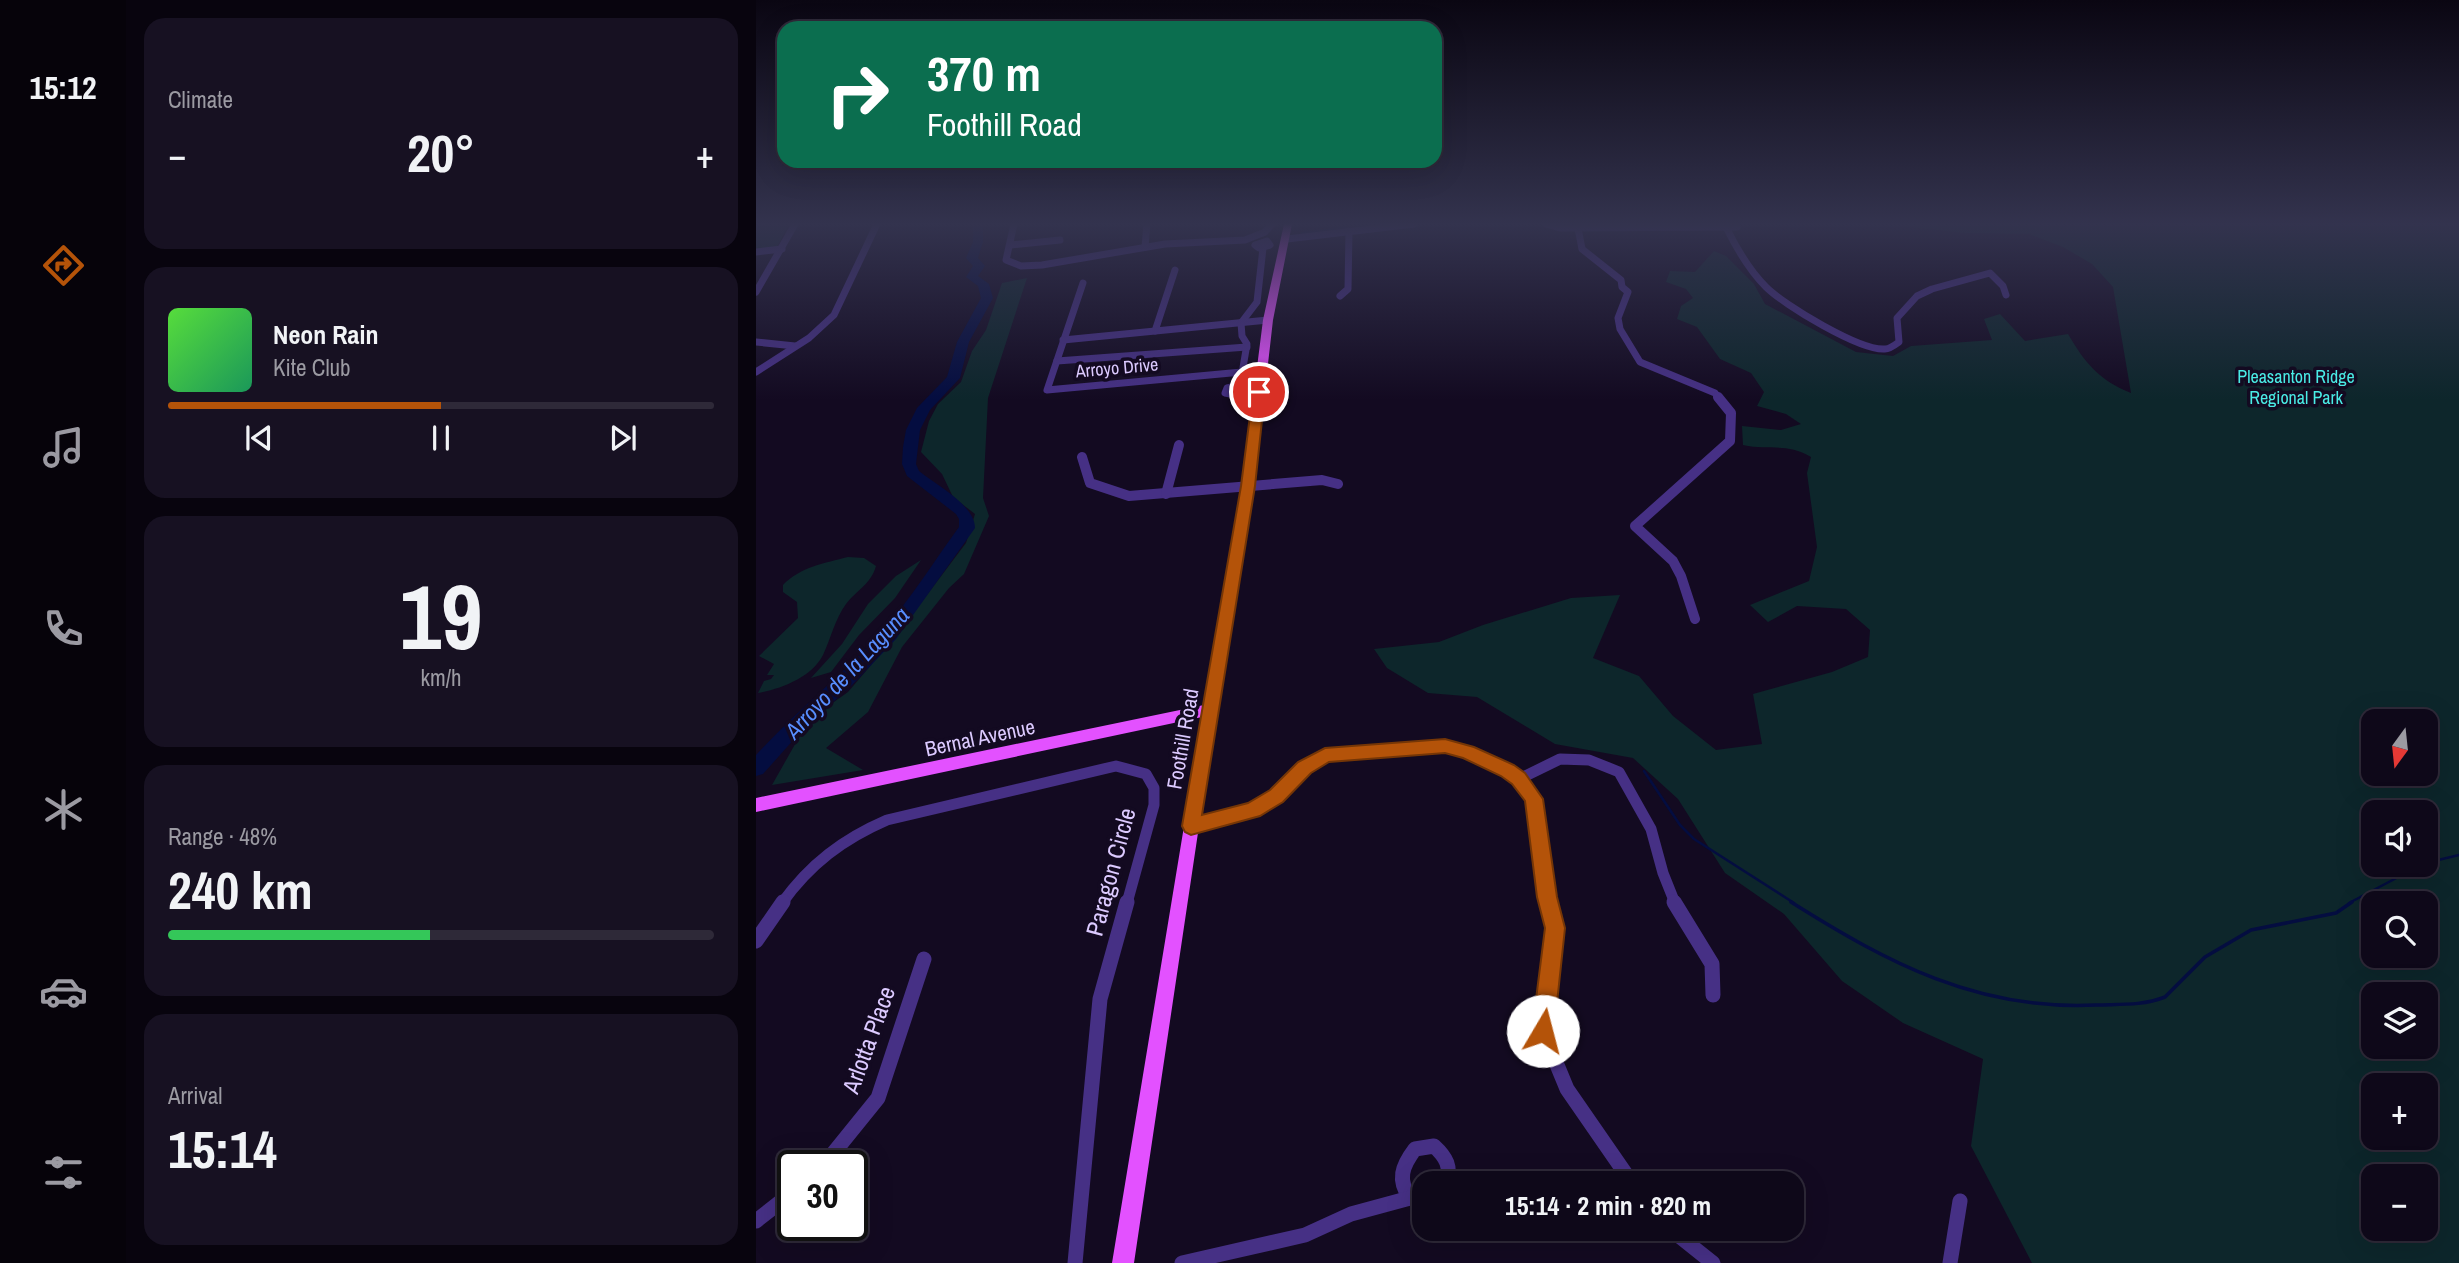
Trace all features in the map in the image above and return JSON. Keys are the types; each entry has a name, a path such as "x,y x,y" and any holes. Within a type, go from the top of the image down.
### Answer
{"main road":[{"name":"Foothill Road","path":"1123,1263 1191,826 1248,486 1268,320 1276,283"},
{"name":"Bernal Avenue","path":"763,803 1212,709"}],"street":[{"path":"756,372 819,330 839,308 850,283"},
{"name":"Arroyo Drive","path":"1083,283 1048,390 1242,373"},
{"path":"1155,331 1171,283"},
{"path":"1241,323 1257,302 1259,283"},
{"path":"1340,296 1348,289 1348,283"},
{"path":"1621,283 1628,292 1618,318 1620,329 1640,362 1715,393 1731,413 1730,441 1635,526 1662,548 1680,574 1686,600 1695,619"},
{"path":"1763,283 1783,303 1867,347 1886,349 1899,342 1897,318 1917,296 1954,283"},
{"path":"2000,283 2006,295"},
{"path":"1063,340 1268,320"},
{"path":"1240,385 1247,347 1241,323"},
{"path":"756,342 795,346"},
{"path":"1057,361 1247,347"},
{"path":"1166,494 1179,445"},
{"path":"1082,457 1090,483 1129,495 1322,480 1338,484"},
{"path":"1191,826 1253,810 1276,796 1305,767 1325,755 1445,746 1497,765 1519,779 1534,799 1547,897 1555,928 1543,1031 1567,1089 1624,1171"},
{"path":"1519,779 1560,759 1589,760 1619,772 1651,829 1663,873 1678,908 1712,964 1713,995"},
{"name":"Paragon Circle","path":"756,941 804,872 825,853 868,827 1095,769 1116,766 1146,774 1154,788 1154,805 1100,999 1075,1263"},
{"name":"Arlotta Place","path":"839,1150 878,1098 924,959"},
{"path":"1412,1195 1401,1187 1401,1166 1419,1147 1434,1146 1447,1159 1449,1171"},
{"path":"1182,1263 1305,1236 1351,1214 1412,1199"},
{"path":"1950,1263 1960,1201"},
{"path":"756,1221 777,1205"},
{"path":"1685,1241 1713,1263"}],"green space":[{"path":"1002,283 1025,283 988,398 983,498 989,516 964,574 949,588 902,647 868,712 826,748 863,770 772,785 798,739 824,709 848,692 896,636 966,543 975,514 953,497 942,474 921,452 929,421 938,404 961,382 972,351 986,330"},
{"name":"Pleasanton Ridge Regional Park","path":"1669,283 1753,283 1765,304 1856,352 1893,356 1911,346 1992,340 1984,319 2000,314 2025,341 2068,334 2094,370 2131,393 2113,287 2109,283 2459,283 2459,1263 2032,1263 1971,1146 1983,1059 1903,1023 1842,981 1784,914 1725,873 1678,799 1633,758 1555,744 1477,697 1428,693 1387,668 1374,649 1439,642 1483,625 1571,598 1620,595 1593,658 1639,676 1673,716 1716,750 1762,744 1753,694 1832,672 1868,657 1870,630 1846,609 1797,606 1768,622 1750,605 1809,581 1817,547 1807,473 1811,457 1785,448 1743,445 1742,426 1781,430 1801,424 1786,414 1757,406 1764,392 1751,373 1720,359 1697,327 1677,319 1681,306 1693,298 1686,289"},
{"path":"848,557 864,558 876,566 867,582 842,610 818,663 795,681 758,693 764,681 774,675 767,675 774,664 759,656 798,618 797,602 783,592 783,585 805,570"},
{"path":"921,560 895,598 859,635 831,672 811,678 842,644 868,604 896,576"}],"waterway":[{"name":"Arroyo de la Laguna","path":"756,768 797,723 846,680 890,634 967,528 967,519 961,510 912,473 909,464 913,430 924,408 953,378 963,342 987,298 981,283"},
{"path":"1644,771 1680,825 1694,839 1794,903"},
{"path":"2438,860 2459,855"},
{"path":"2349,903 2398,877"},
{"path":"1791,902 1863,945 1936,979 2012,1000 2053,1005 2139,1003 2165,997 2205,957 2251,930 2336,913 2352,902"}],"route":[{"path":"1259,392 1248,486 1191,826 1253,810 1276,796 1305,767 1325,755 1414,746 1445,746 1497,765 1519,779 1534,799 1547,897 1555,928 1543,1031"}]}
